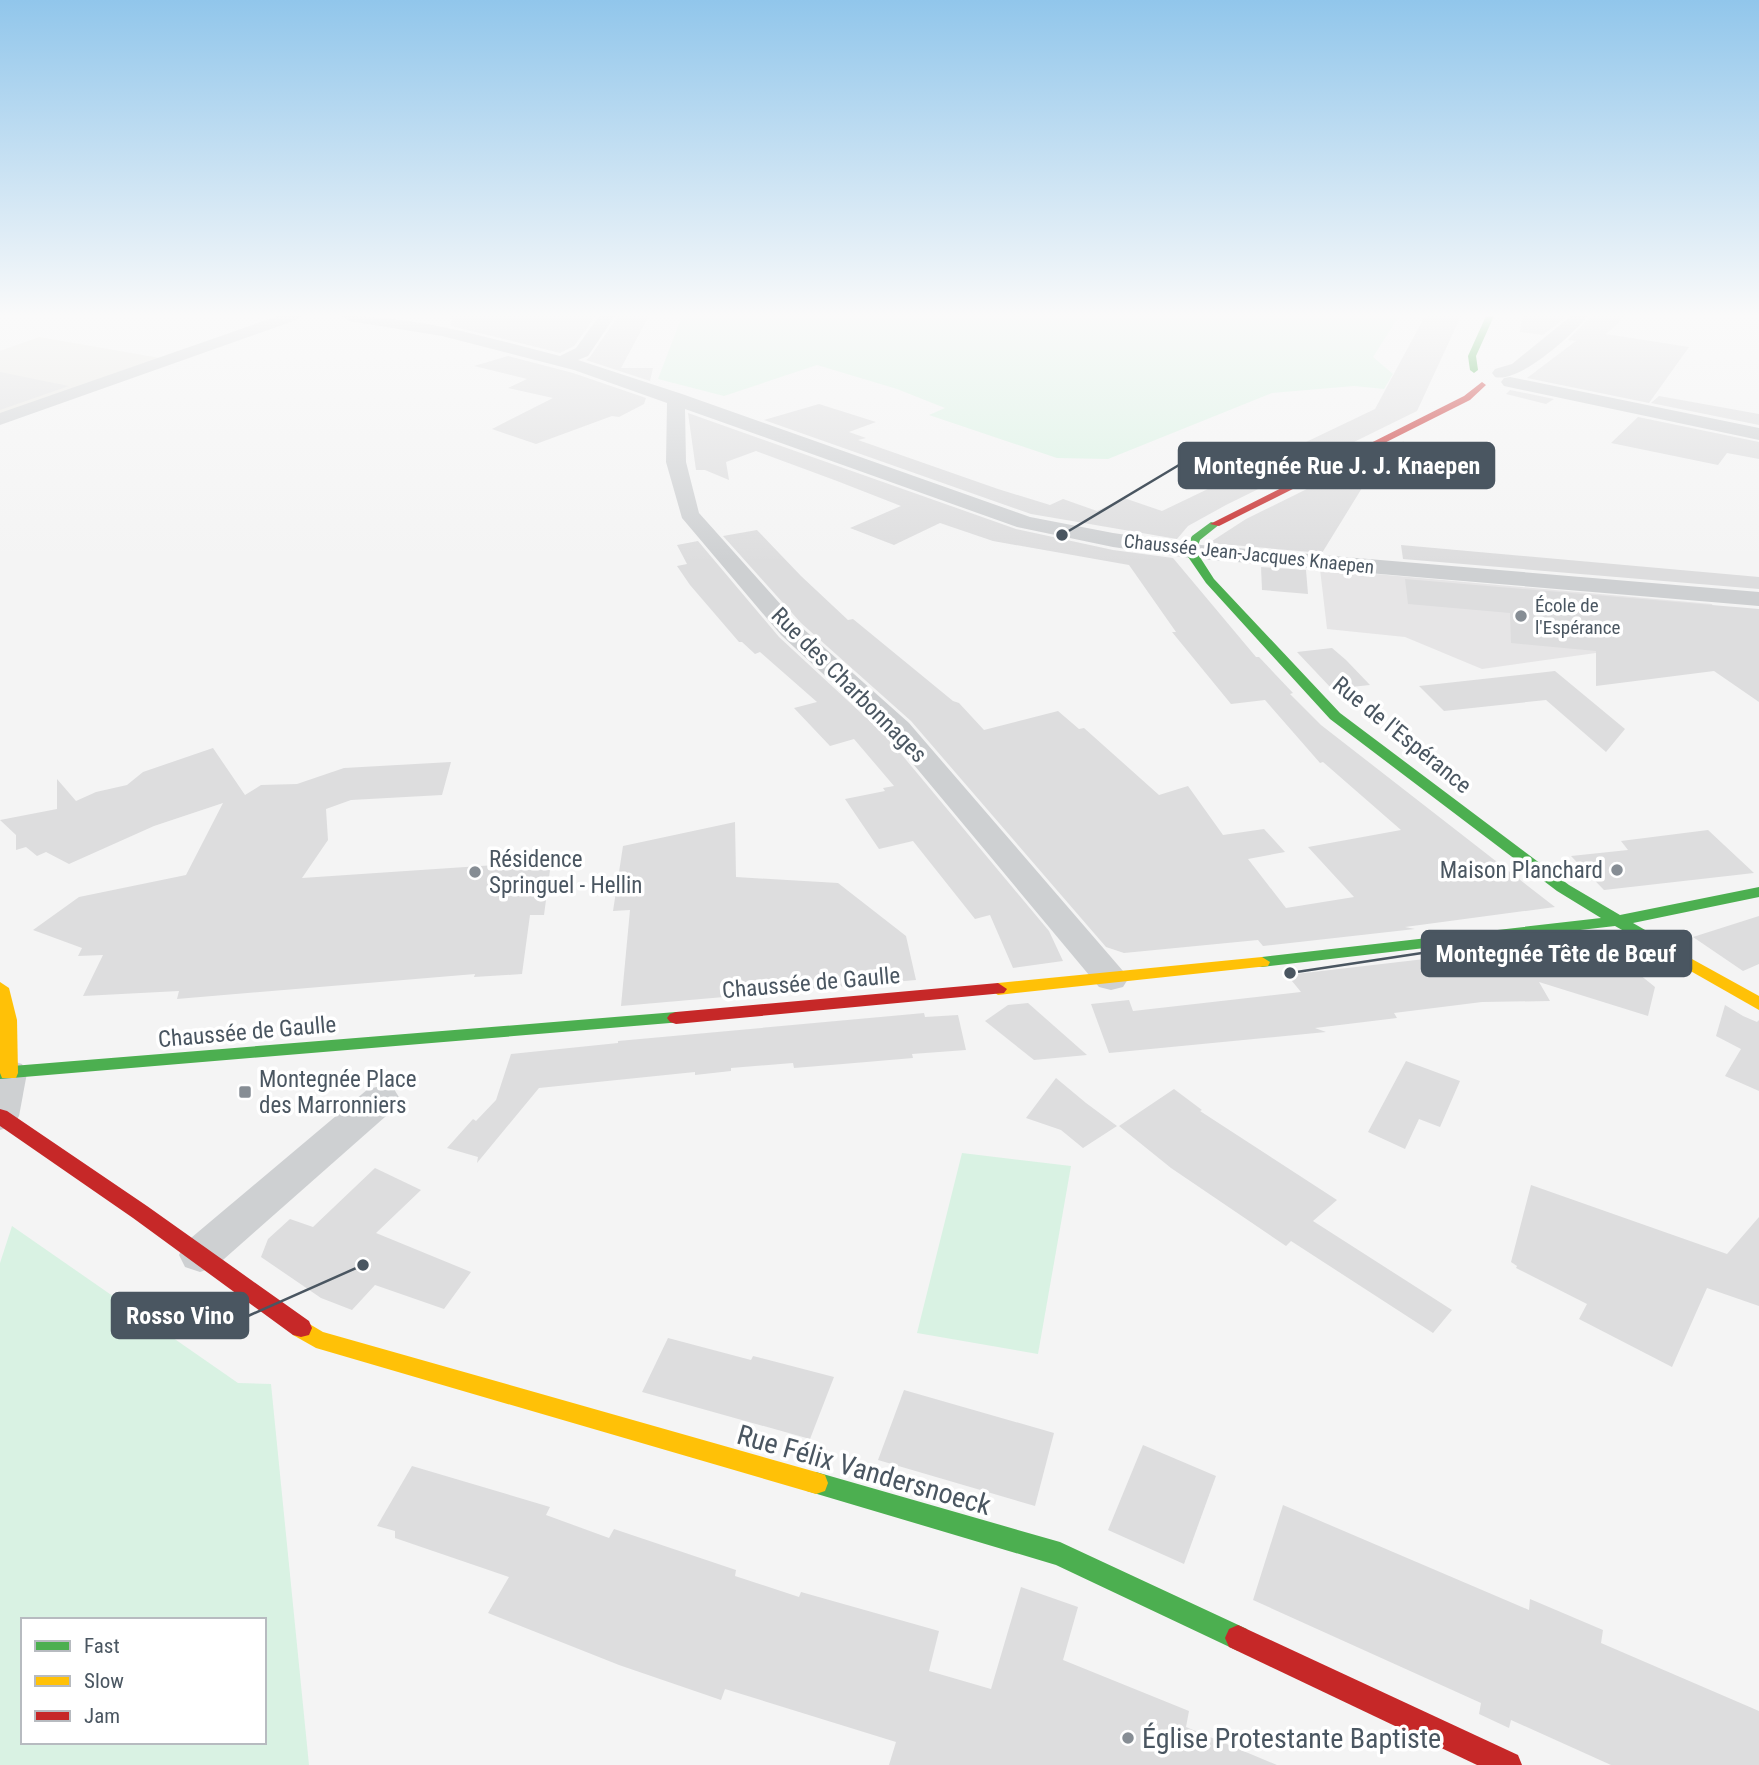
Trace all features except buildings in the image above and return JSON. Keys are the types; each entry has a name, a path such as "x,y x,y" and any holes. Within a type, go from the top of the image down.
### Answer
{"street":[{"path":"0,419 59,398"},
{"name":"Rue des Charbonnages","path":"676,398 676,462 689,514 790,629 899,729 1111,979"},
{"name":"Chaussée Jean-Jacques Knaepen","path":"677,398 1025,522 1113,540 1190,551 1759,600"},
{"path":"1190,551 1192,541 1198,534 1226,517 1286,485 1466,398"},
{"path":"1603,398 1759,433"},
{"name":"Rue de l'Espérance","path":"1190,551 1210,581 1335,716 1563,888 1759,1004"},
{"name":"Chaussée de Gaulle","path":"4,1073 418,1041 1111,979 1616,921 1759,892"},
{"path":"0,988 8,1020 0,1116"},
{"path":"200,1255 381,1099"},
{"name":"Rue Félix Vandersnoeck","path":"0,1116 316,1339 1060,1554 1508,1765"}],"shaded area":[{"path":"0,398 47,398 0,415"},
{"name":"École de l'Espérance","path":"1320,569 1712,604 1725,635 1482,669 1405,637 1327,629"}],"green space":[{"path":"921,398 1259,398 1108,459 1057,458 929,415 945,408"},
{"path":"962,1153 1071,1166 1038,1354 917,1333"},
{"path":"12,1226 238,1383 271,1384 309,1765 0,1765 0,1263"}],"traffic: fast":[{"path":"1215,524 1196,538 1190,551 1210,581 1335,716 1563,888 1672,953"},
{"path":"1262,962 1616,921 1759,892"},
{"path":"0,1073 676,1018"},
{"path":"816,1483 1060,1554 1238,1638"}],"traffic: slow":[{"path":"1672,953 1759,1004"},
{"path":"998,989 1262,962"},
{"path":"0,988 8,1020 9,1073"},
{"path":"301,1328 316,1339 816,1483"}],"traffic: jam":[{"path":"1215,524 1466,398"},
{"path":"676,1018 998,989"},
{"path":"0,1116 140,1212 301,1328"},
{"path":"1238,1638 1508,1765"}],"place":[{"name":"Montegnée Rue J. J. Knaepen","path":"1062,535"},
{"name":"École de l'Espérance","path":"1521,616"},
{"name":"Maison Planchard","path":"1617,870"},
{"name":"Résidence Springuel - Hellin","path":"475,872"},
{"name":"Montegnée Tête de Bœuf","path":"1290,973"},
{"name":"Montegnée Place des Marronniers","path":"245,1092"},
{"name":"Rosso Vino","path":"363,1265"},
{"name":"Église Protestante Baptiste","path":"1128,1738"}]}
